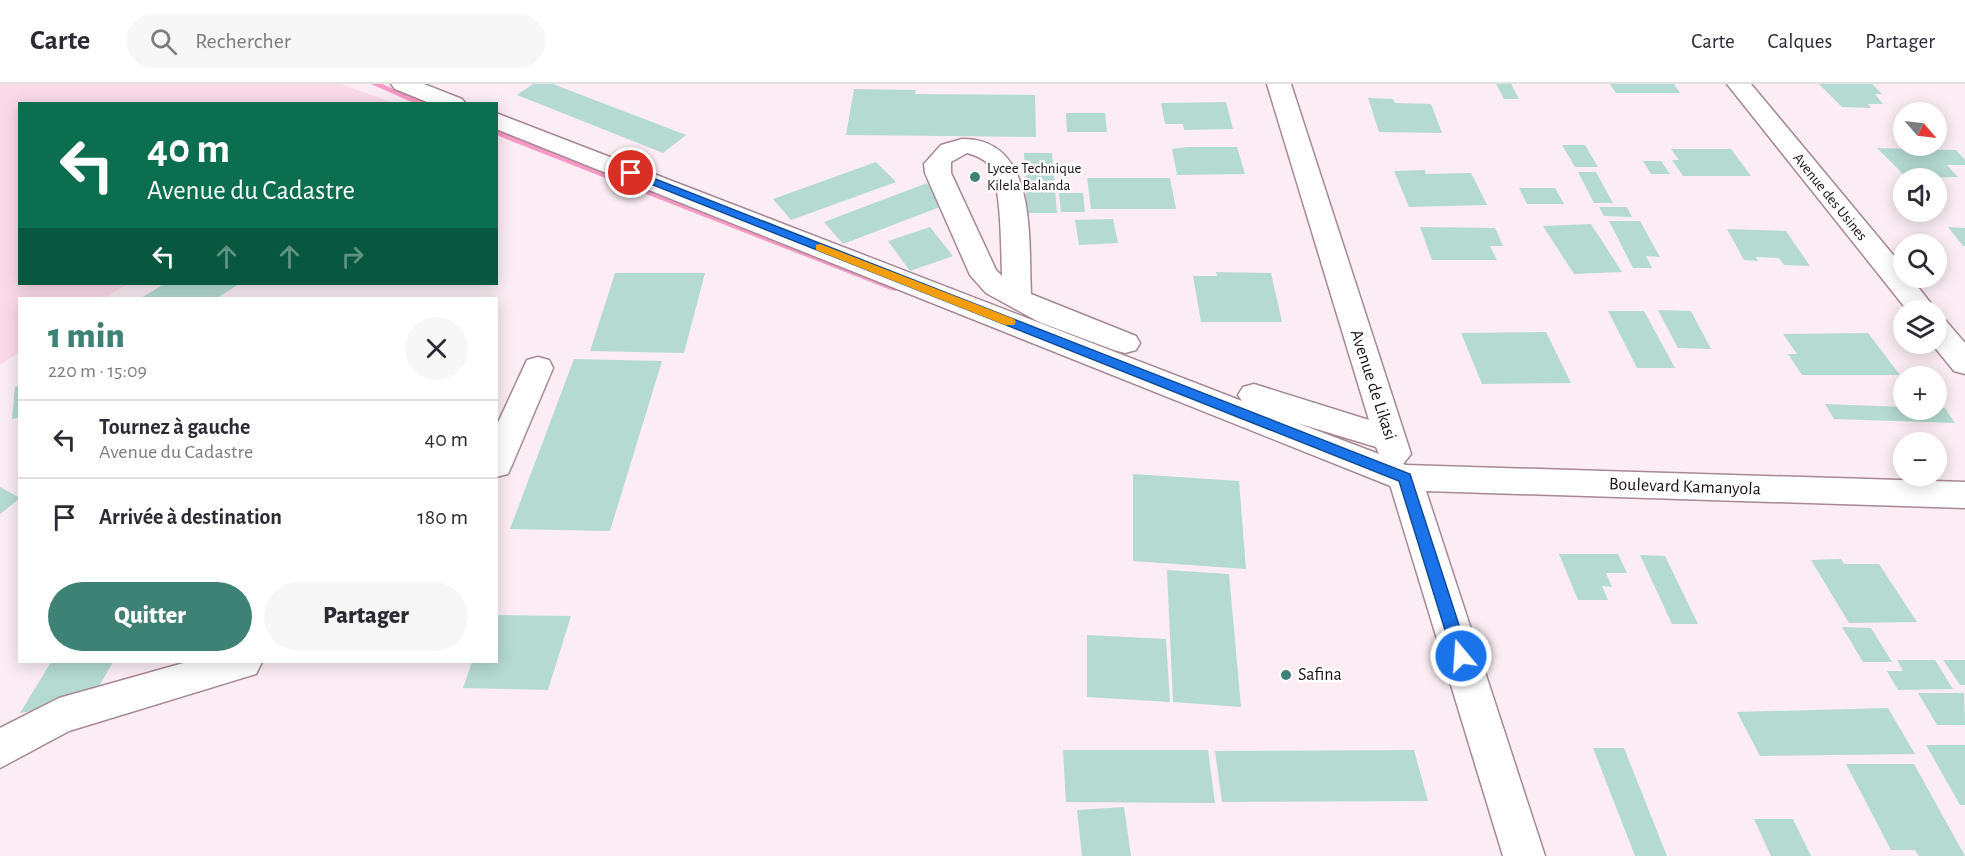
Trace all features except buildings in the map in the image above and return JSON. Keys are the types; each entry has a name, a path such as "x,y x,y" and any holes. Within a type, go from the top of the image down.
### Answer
{"street":[{"path":"403,84 449,102"},
{"name":"Avenue de Likasi","path":"1280,84 1389,438 1405,478 1524,856"},
{"name":"Avenue des Usines","path":"1738,84 1914,300"},
{"name":"Boulevard Kamanyola","path":"498,121 1405,478 1965,495"},
{"path":"1017,299 1009,190 1002,165 986,150 961,146 949,151 937,164 938,173 984,275 1002,292 1017,299 1239,390 1326,421 1389,438"},
{"path":"1947,341 1965,363"},
{"path":"498,460 538,368"},
{"path":"0,749 59,716 240,663"}],"shaded area":[{"path":"0,84 341,84 390,102 18,102 18,285 126,285 106,297 18,297 18,353 0,365"}],"waterway":[{"path":"375,84 420,102"},
{"path":"498,133 895,288"}],"slow traffic":[{"path":"820,247 1009,322"}],"place":[{"name":"Lycee Technique Kilela Balanda","path":"975,177"},
{"name":"Safina","path":"1286,675"}],"route":[{"path":"631,173 1405,478 1461,656"}]}
